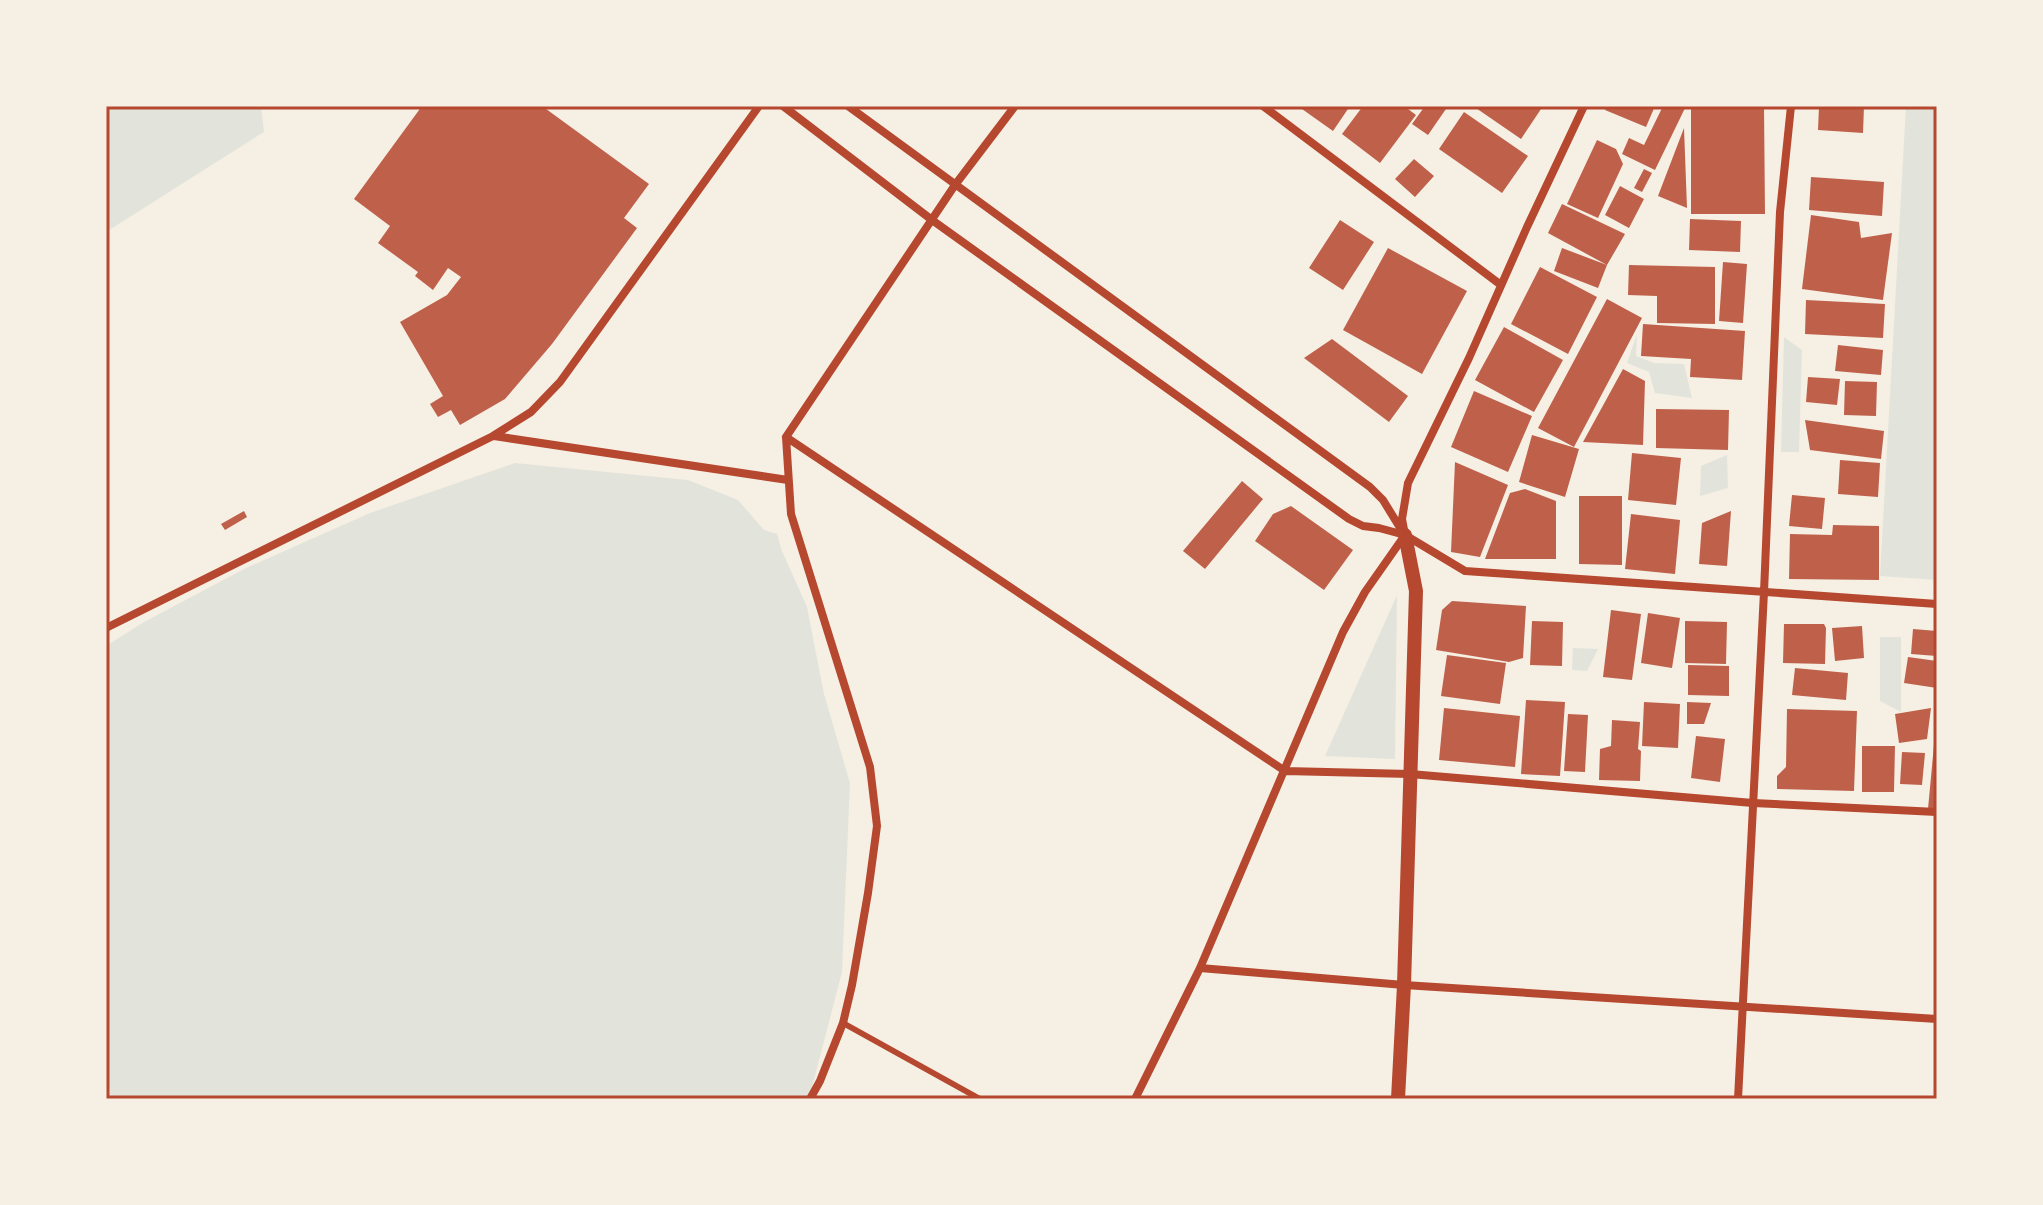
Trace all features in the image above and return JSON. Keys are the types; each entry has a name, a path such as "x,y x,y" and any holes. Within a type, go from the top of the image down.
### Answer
{"street":[{"path":"106,628 493,436 531,412 560,382 759,106"},
{"path":"783,106 932,220 1349,519 1363,526 1405,535 1465,571 1937,604"},
{"path":"848,106 1370,487 1383,500 1405,535"},
{"path":"810,1099 843,1023 861,935 877,826 870,767 791,514 786,437 955,185 1015,106"},
{"path":"1263,106 1501,285"},
{"path":"1398,1099 1416,591 1402,519 1408,483 1584,106"},
{"path":"1738,1099 1780,212 1791,106"},
{"path":"493,436 788,480"},
{"path":"786,437 1285,771 1410,774 1753,803 1937,812"},
{"path":"1135,1099 1200,968 1343,632 1365,592 1405,535"},
{"path":"1200,968 1404,985 1937,1019"}],"lane":[{"path":"843,1023 980,1099"}],"shaded area":[{"path":"106,106 261,106 264,132 106,232"},
{"path":"1906,106 1937,106 1937,580 1880,576"},
{"path":"1637,334 1636,356 1654,363 1684,364 1692,398 1655,393 1649,372 1627,363"},
{"path":"1784,337 1802,350 1799,452 1781,452"},
{"path":"1727,455 1728,488 1700,496 1701,466"},
{"path":"515,463 688,480 738,500 764,530 777,534 807,607 824,694 850,783 842,972 809,1099 106,1099 106,646 144,622 246,568 370,513"},
{"path":"1397,595 1395,759 1325,756"},
{"path":"1880,637 1901,637 1901,712 1880,701"},
{"path":"1573,648 1598,649 1587,671 1572,670"}],"building":[{"path":"422,106 542,106 649,184 624,218 637,228 552,344 505,399 460,425 451,410 438,417 430,404 443,396 400,322 447,295 461,277 448,268 433,290 415,276 418,272 378,243 390,226 354,199"},
{"path":"1304,106 1350,106 1333,131 1302,109"},
{"path":"1363,106 1404,106 1416,115 1380,163 1342,134"},
{"path":"1425,106 1448,106 1428,135 1412,124"},
{"path":"1473,106 1543,106 1521,139"},
{"path":"1607,106 1655,106 1646,127 1605,110"},
{"path":"1663,106 1686,106 1655,170 1622,154 1629,138 1644,145"},
{"path":"1691,106 1764,106 1765,214 1691,214"},
{"path":"1819,106 1864,106 1863,133 1818,130"},
{"path":"1464,112 1528,156 1502,193 1439,149"},
{"path":"1684,128 1687,208 1658,196"},
{"path":"1597,140 1616,149 1623,164 1598,218 1567,204"},
{"path":"1414,159 1434,176 1415,197 1395,179"},
{"path":"1644,169 1652,173 1642,192 1634,188"},
{"path":"1811,177 1884,182 1882,216 1809,210"},
{"path":"1620,186 1644,199 1629,228 1605,215"},
{"path":"1562,204 1625,234 1607,265 1548,233"},
{"path":"1811,215 1859,222 1861,238 1892,233 1883,300 1802,289"},
{"path":"1690,219 1741,221 1740,252 1689,250"},
{"path":"1340,220 1374,242 1343,290 1309,268"},
{"path":"1388,248 1467,291 1422,374 1343,330"},
{"path":"1562,248 1607,265 1598,288 1554,271"},
{"path":"1723,262 1747,264 1743,323 1719,321"},
{"path":"1629,265 1715,267 1715,324 1657,323 1657,296 1628,295"},
{"path":"1540,267 1597,297 1568,354 1511,324"},
{"path":"1607,299 1642,318 1574,447 1538,428"},
{"path":"1806,300 1885,304 1883,338 1805,334"},
{"path":"1643,324 1745,331 1742,380 1690,377 1691,359 1641,356"},
{"path":"1504,327 1563,360 1534,412 1475,380"},
{"path":"1332,339 1408,396 1389,422 1304,358"},
{"path":"1838,345 1883,350 1881,375 1835,371"},
{"path":"1623,369 1645,381 1643,445 1583,442"},
{"path":"1808,377 1840,379 1837,405 1806,402"},
{"path":"1845,381 1877,382 1876,416 1844,415"},
{"path":"1474,391 1532,416 1508,472 1451,447"},
{"path":"1656,409 1729,410 1728,450 1656,448"},
{"path":"1805,420 1884,431 1881,459 1810,450"},
{"path":"1532,435 1579,449 1565,497 1519,482"},
{"path":"1632,453 1681,458 1676,505 1628,500"},
{"path":"1840,460 1880,463 1878,497 1838,494"},
{"path":"1455,462 1508,485 1480,557 1451,552"},
{"path":"1242,481 1263,499 1205,569 1183,551"},
{"path":"1525,489 1556,501 1556,559 1485,559 1510,493"},
{"path":"1792,495 1825,498 1822,529 1789,526"},
{"path":"1579,496 1622,496 1622,565 1579,564"},
{"path":"1291,506 1353,550 1324,590 1255,541 1273,514"},
{"path":"244,511 247,517 225,530 221,524"},
{"path":"1731,511 1727,566 1699,564 1702,523"},
{"path":"1631,514 1680,520 1675,574 1625,569"},
{"path":"1833,525 1879,526 1879,580 1789,579 1790,534 1832,535"},
{"path":"1452,601 1526,606 1523,658 1509,662 1436,650 1442,610"},
{"path":"1611,610 1641,614 1632,680 1603,677"},
{"path":"1648,613 1680,618 1672,668 1641,663"},
{"path":"1532,621 1563,622 1562,666 1530,665"},
{"path":"1685,621 1727,622 1726,664 1685,663"},
{"path":"1784,624 1824,624 1825,664 1783,663"},
{"path":"1862,626 1864,658 1835,661 1832,628"},
{"path":"1913,629 1937,631 1937,656 1911,654"},
{"path":"1447,655 1506,663 1500,704 1441,696"},
{"path":"1908,657 1937,661 1937,688 1904,683"},
{"path":"1688,665 1729,666 1729,696 1688,695"},
{"path":"1795,668 1848,673 1846,700 1792,695"},
{"path":"1526,700 1565,702 1560,776 1521,774"},
{"path":"1644,702 1680,704 1678,748 1642,746"},
{"path":"1687,702 1711,703 1704,724 1687,724"},
{"path":"1444,708 1520,716 1515,767 1439,760"},
{"path":"1931,708 1927,739 1899,743 1895,714"},
{"path":"1787,709 1857,711 1854,791 1777,789 1777,776 1786,767"},
{"path":"1568,714 1588,715 1585,772 1564,771"},
{"path":"1612,720 1640,722 1640,781 1599,780 1600,749 1611,746"},
{"path":"1935,734 1937,809 1928,809"},
{"path":"1696,736 1725,739 1720,782 1691,778"},
{"path":"1862,746 1895,746 1894,792 1862,792"},
{"path":"1902,752 1925,753 1922,785 1900,784"}]}
